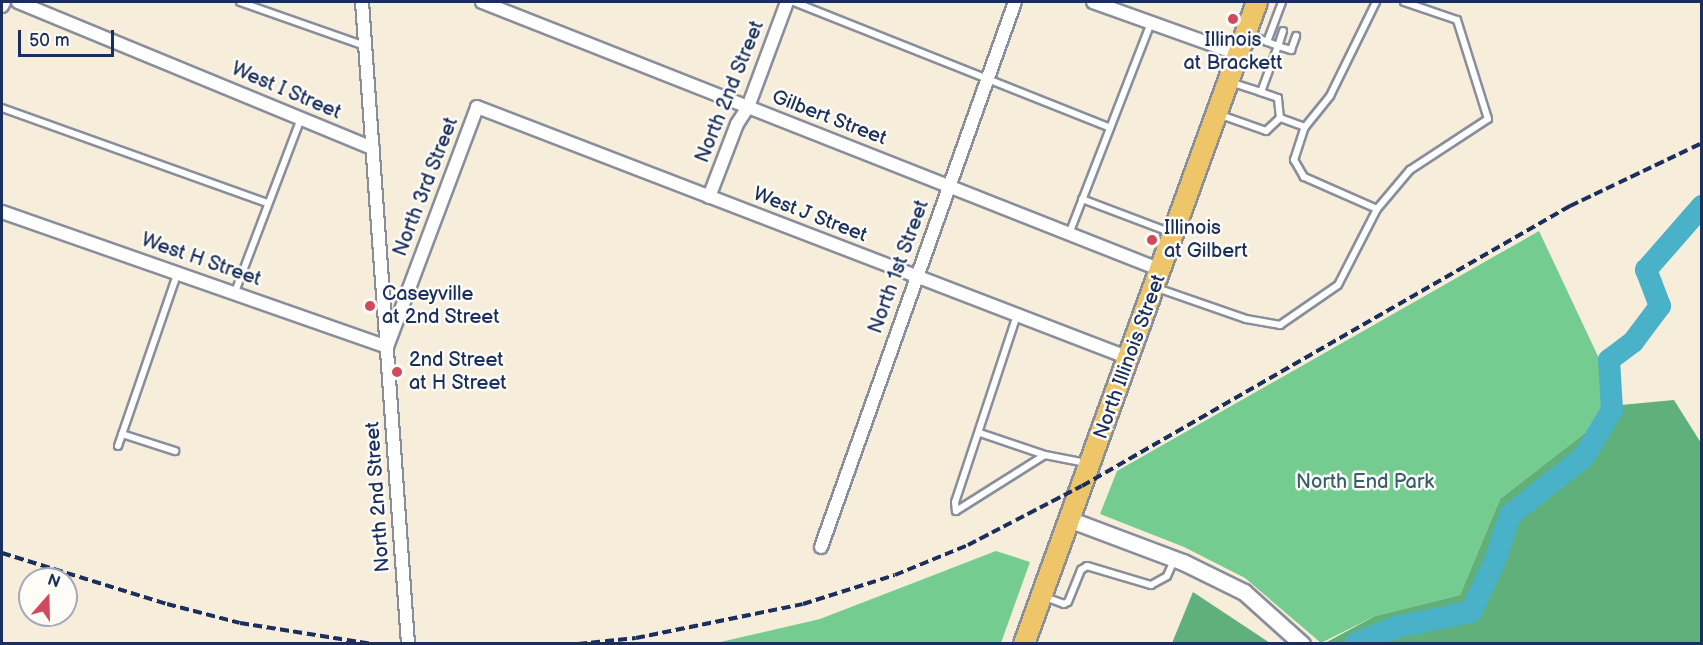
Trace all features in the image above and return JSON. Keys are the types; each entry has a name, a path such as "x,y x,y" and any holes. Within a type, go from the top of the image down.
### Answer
{"main road":[{"name":"North Illinois Street","path":"1024,644 1071,520 1257,2"}],"street":[{"path":"2,6 4,2"},
{"name":"West I Street","path":"18,2 373,148"},
{"name":"North 2nd Street","path":"362,2 408,644"},
{"name":"Gilbert Street","path":"482,2 1069,234 1158,279"},
{"name":"North 2nd Street","path":"709,197 737,124 748,107 787,2"},
{"name":"North 1st Street","path":"821,547 1015,2"},
{"path":"1093,2 1238,54"},
{"name":"West J Street","path":"477,107 1129,358"},
{"name":"North 3rd Street","path":"387,347 477,107"},
{"name":"West H Street","path":"2,212 387,347"},
{"path":"1071,520 1174,558 1244,592 1302,644"}],"lane":[{"path":"240,2 365,46"},
{"path":"794,2 1110,128"},
{"path":"1267,42 1282,2"},
{"path":"1376,2 1330,96 1305,128 1294,159 1304,177 1377,209"},
{"path":"1158,279 1246,319 1280,325 1338,285 1377,209 1410,170 1488,119 1458,20 1404,2"},
{"path":"1069,234 1151,23"},
{"path":"1261,92 1283,31"},
{"path":"1246,34 1291,50 1296,36"},
{"path":"1228,81 1278,98 1281,118"},
{"path":"2,108 267,203"},
{"path":"1217,114 1266,130 1281,118"},
{"path":"235,292 301,118"},
{"path":"1281,118 1305,128"},
{"path":"1082,199 1174,234"},
{"path":"118,446 178,272"},
{"path":"1017,315 980,433 955,502 956,511 1044,455"},
{"path":"980,433 1044,455 1091,464"},
{"path":"122,434 175,451"},
{"path":"1042,596 1064,604 1068,602 1081,570 1093,565 1151,585 1162,582 1174,558"}],"green space":[{"name":"North End Park","path":"1539,231 1621,405 1500,499 1460,595 1375,616 1321,643 1245,578 1184,547 1100,514 1117,471"},
{"path":"1674,400 1701,443 1701,643 1325,643 1375,616 1460,595 1500,499 1621,405"},
{"path":"996,551 1030,562 1001,643 716,643 820,619"},
{"path":"1193,592 1270,643 1172,643"}],"waterway":[{"path":"1355,644 1396,627 1471,612 1495,561 1510,515 1584,457 1612,410 1609,360 1633,342 1660,306 1646,270 1702,206"}],"railway":[{"path":"578,644 636,638 803,604 895,575 968,545 1082,486 1570,206 1702,143"},
{"path":"2,553 167,604 240,623 372,644"}],"place":[{"name":"Illinois at Brackett","path":"1233,19"},
{"name":"Illinois at Gilbert","path":"1152,240"},
{"name":"Caseyville at 2nd Street","path":"370,306"},
{"name":"2nd Street at H Street","path":"397,372"}]}
